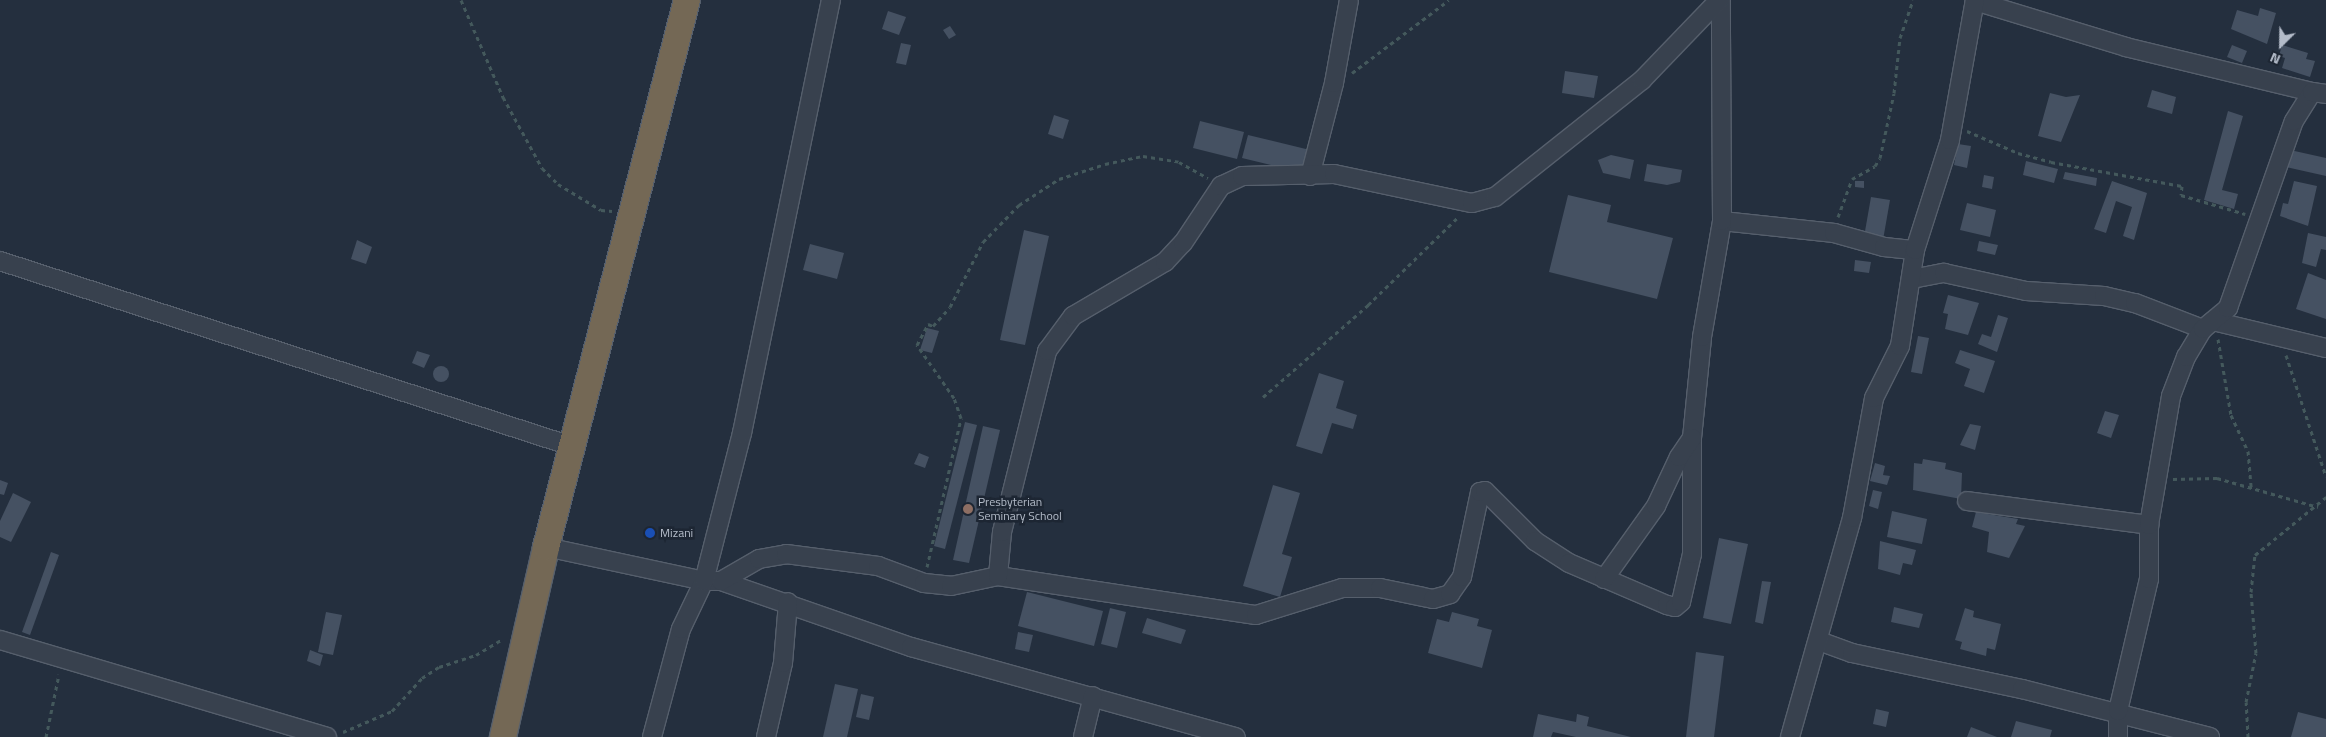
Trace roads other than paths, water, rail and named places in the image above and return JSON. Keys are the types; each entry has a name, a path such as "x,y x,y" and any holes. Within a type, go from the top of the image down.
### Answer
{"highway":[{"path":"503,737 546,547 686,0"}],"street":[{"path":"652,737 681,629 713,581 831,0"},
{"path":"1310,176 1334,83 1349,0"},
{"path":"713,581 760,559 786,554 878,566 924,583 951,586 998,576 1256,615 1342,588 1380,588 1433,599 1450,594 1462,577 1480,492 1485,491 1535,542 1569,563 1675,607 1681,602 1694,528 1692,438 1702,337 1722,222 1720,0"},
{"path":"998,576 1002,532 1047,351 1073,316 1165,262 1183,243 1220,186 1242,176 1334,174 1472,203 1495,198 1536,167 1568,135 1642,80 1720,0"},
{"path":"1790,737 1819,641 1852,518 1874,398 1900,346 1912,279 1915,250 1950,140 1975,0 2126,47 2319,93 2283,146 2228,308 2211,324 2186,357 2171,396 2148,525 2146,600 2118,711 2118,737"},
{"path":"1722,222 1834,232 1884,247 1915,250"},
{"path":"0,261 572,446"},
{"path":"1912,279 1944,272 2026,291 2104,296 2211,324 2287,337 2326,348"},
{"path":"1604,579 1656,506 1679,457 1692,438"},
{"path":"1967,501 2148,525"},
{"path":"546,547 713,581 788,602 912,648 1093,696 1236,737"},
{"path":"766,737 783,663 788,602"},
{"path":"0,640 325,736"},
{"path":"1819,641 1852,653 2118,711 2210,737"},
{"path":"1083,737 1093,696"}],"place":[{"name":"Presbyterian Seminary School","path":"968,509"},
{"name":"Mizani","path":"650,533"}]}
